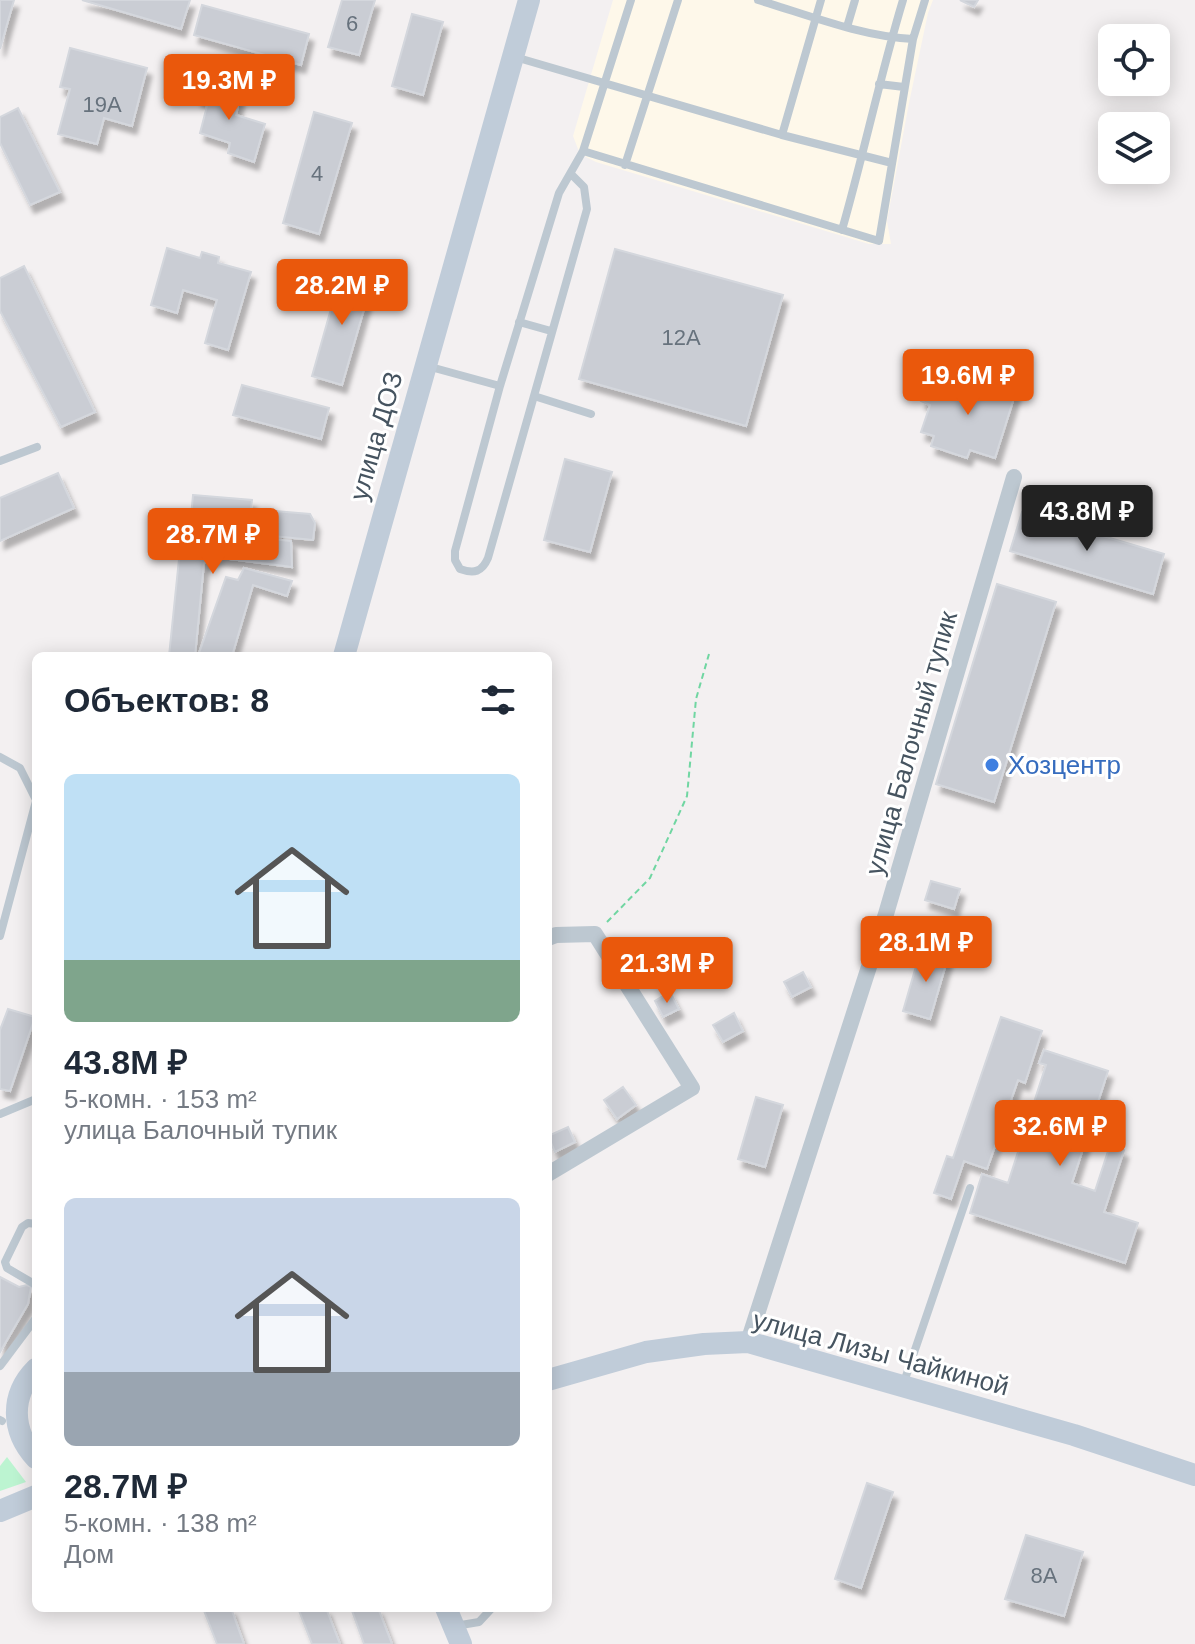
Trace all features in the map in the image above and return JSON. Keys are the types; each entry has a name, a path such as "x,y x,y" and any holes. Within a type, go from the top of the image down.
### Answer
{"main road":[{"name":"улица ДОЗ","path":"345,652 529,0"},
{"name":"улица Лизы Чайкиной","path":"552,1378 646,1352 748,1342 1074,1435 1195,1475"},
{"path":"1,1421 32,1375"},
{"path":"20,1392 18,1428 22,1440 32,1453"},
{"path":"0,1511 32,1498"}],"street":[{"name":"улица Балочный тупик","path":"748,1342 886,914 1014,477"},
{"path":"552,938 595,934 692,1088 552,1172"}],"lane":[{"path":"571,174 584,187 587,209 488,558 479,571 471,573 460,569 455,560 455,551 500,386 559,193 583,151 631,0"},
{"path":"625,165 678,0"},
{"path":"758,0 784,4 816,18 890,38 913,39"},
{"path":"782,135 821,0"},
{"path":"847,27 855,0"},
{"path":"842,230 863,156 890,38 903,0"},
{"path":"583,151 879,241 913,39 925,0"},
{"path":"513,56 782,135 892,163"},
{"path":"879,84 904,87"},
{"path":"519,322 551,331"},
{"path":"425,365 500,386"},
{"path":"534,396 591,414"},
{"path":"0,461 37,447"},
{"path":"0,757 20,768 32,792"},
{"path":"0,936 32,815"},
{"path":"0,1114 32,1101"},
{"path":"902,1386 970,1188"},
{"path":"32,1224 22,1227 5,1262 7,1268 32,1283"},
{"path":"0,1366 32,1323"},
{"path":"454,1626 479,1622 488,1612"}],"path":[{"path":"595,934 650,878 687,796 696,699 709,654"}],"shaded area":[{"path":"613,0 933,0 909,103 887,221 891,244 869,244 586,157 578,149 573,136"}],"green space":[{"path":"7,1457 26,1482 0,1491 0,1466"}],"building":[{"path":"0,0 14,0 0,49"},
{"path":"82,0 190,0 181,29"},
{"path":"342,0 375,0 359,55 328,47"},
{"path":"960,0 978,0 974,7"},
{"path":"202,5 309,34 301,65 194,35"},
{"path":"412,14 443,22 423,95 392,86"},
{"path":"70,48 147,68 132,126 104,118 97,144 58,134 70,89 60,87"},
{"path":"202,76 217,81 216,89 240,97 236,115 265,124 254,162 228,153 230,143 200,133 208,102 197,98"},
{"path":"18,108 60,192 30,205 0,143 0,117"},
{"path":"314,112 352,123 319,234 283,223"},
{"path":"167,248 200,258 202,252 219,257 218,263 251,272 228,350 205,343 217,300 183,290 177,313 151,305"},
{"path":"615,249 783,295 746,426 579,379"},
{"path":"24,266 95,412 61,427 0,311 0,278"},
{"path":"342,270 373,278 342,385 312,376"},
{"path":"998,376 1019,382 995,458 970,450 967,458 931,446 934,436 921,432 930,405 921,401 928,379 991,399"},
{"path":"242,385 329,408 321,439 233,415"},
{"path":"565,459 612,472 590,552 544,540"},
{"path":"58,473 74,508 0,541 0,498"},
{"path":"193,495 252,500 251,509 310,514 315,523 313,540 190,528"},
{"path":"1022,512 1164,554 1153,594 1010,551"},
{"path":"182,530 291,541 292,567 214,557 204,563 195,652 169,652"},
{"path":"244,568 292,581 287,596 253,585 233,652 199,652 226,577 238,580"},
{"path":"997,584 1056,602 994,802 936,784"},
{"path":"931,881 960,889 954,909 925,900"},
{"path":"921,949 948,957 930,1019 903,1011"},
{"path":"803,972 811,987 792,997 784,982"},
{"path":"670,992 679,1009 663,1017 655,1001"},
{"path":"8,1009 32,1016 32,1026 10,1091 0,1089 0,1030"},
{"path":"734,1013 743,1031 723,1042 713,1025"},
{"path":"1001,1017 1042,1031 1025,1083 1018,1080 987,1169 964,1161 951,1199 934,1193 947,1156 953,1158"},
{"path":"1044,1050 1108,1071 1072,1183 1095,1191 1110,1145 1124,1150 1104,1212 1138,1223 1125,1263 970,1213 982,1174 1008,1183 1046,1065 1039,1063"},
{"path":"623,1087 636,1105 617,1119 604,1100"},
{"path":"756,1097 783,1105 765,1167 738,1159"},
{"path":"568,1127 575,1142 555,1152 552,1134"},
{"path":"0,1277 19,1287 31,1287 28,1304 0,1352"},
{"path":"867,1483 893,1492 861,1588 835,1579"},
{"path":"1026,1535 1083,1552 1064,1616 1005,1599"},
{"path":"205,1612 232,1612 244,1644 217,1644"},
{"path":"300,1612 328,1612 340,1644 312,1644"},
{"path":"352,1612 380,1612 392,1644 364,1644"}],"place":[{"name":"Хозцентр","path":"992,765"}]}
